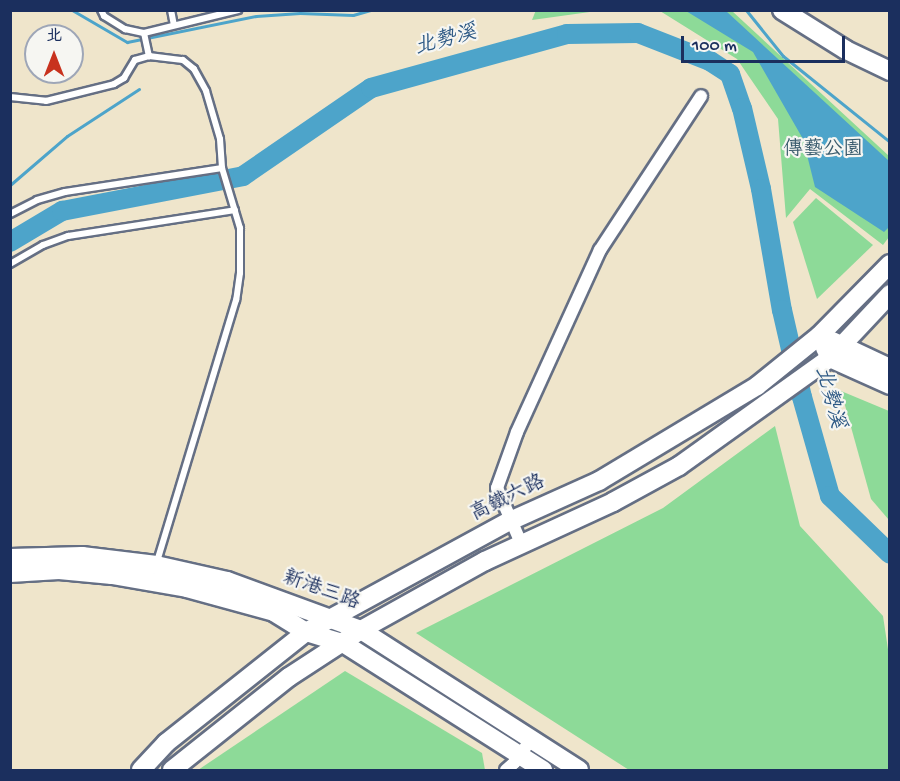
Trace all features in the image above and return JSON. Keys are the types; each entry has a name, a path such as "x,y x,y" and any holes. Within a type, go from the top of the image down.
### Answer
{"street":[{"path":"782,10 846,50 890,71"},
{"path":"521,543 497,488 517,432 600,250 701,96"},
{"name":"高鐵六路","path":"141,771 166,744 306,632 510,521 599,481 757,386 819,336 890,264"},
{"path":"172,771 289,677 343,644 361,630 521,543 613,502 679,466 836,351 890,294"},
{"path":"819,336 836,351 890,385"},
{"path":"836,351 860,356 890,368"},
{"name":"新港三路","path":"10,558 82,556 156,565 228,581 361,630 579,771"},
{"name":"新港三路","path":"10,573 70,571 112,575 188,588 274,612 306,632 343,644 543,771"},
{"path":"506,771 531,740"}],"lane":[{"path":"101,10 104,16 125,29 144,33 238,10"},
{"path":"171,10 174,25"},
{"path":"144,33 149,56"},
{"path":"10,97 46,101 114,84 124,78 135,60 149,56 183,60 194,69 206,91 220,139 222,168 240,228 236,300 156,565"},
{"path":"10,214 37,200 65,192 222,168"},
{"path":"10,264 43,245 68,236 235,207"}],"green space":[{"path":"536,10 597,10 597,11 532,20"},
{"name":"傳藝公園","path":"660,11 732,11 889,156 889,237 883,245 810,189 786,218 778,119 737,59"},
{"path":"816,198 873,245 817,299 793,222"},
{"path":"841,391 889,411 889,520 871,499"},
{"path":"775,426 800,526 883,616 889,656 889,770 629,770 416,633 663,508"},
{"path":"345,671 482,753 485,770 198,770"}],"water":[{"name":"傳藝公園","path":"686,11 726,11 889,161 889,227 884,232 815,187 803,139 753,52"}],"waterway":[{"path":"72,10 127,42 256,16 300,13 353,15 370,10"},
{"path":"746,10 783,56 890,142"},
{"name":"北勢溪","path":"10,242 62,211 243,176 371,88 567,34 638,33 710,61 730,74 742,108 761,189 782,310 802,397 830,496 890,554"},
{"path":"10,185 67,136 139,89"}]}
